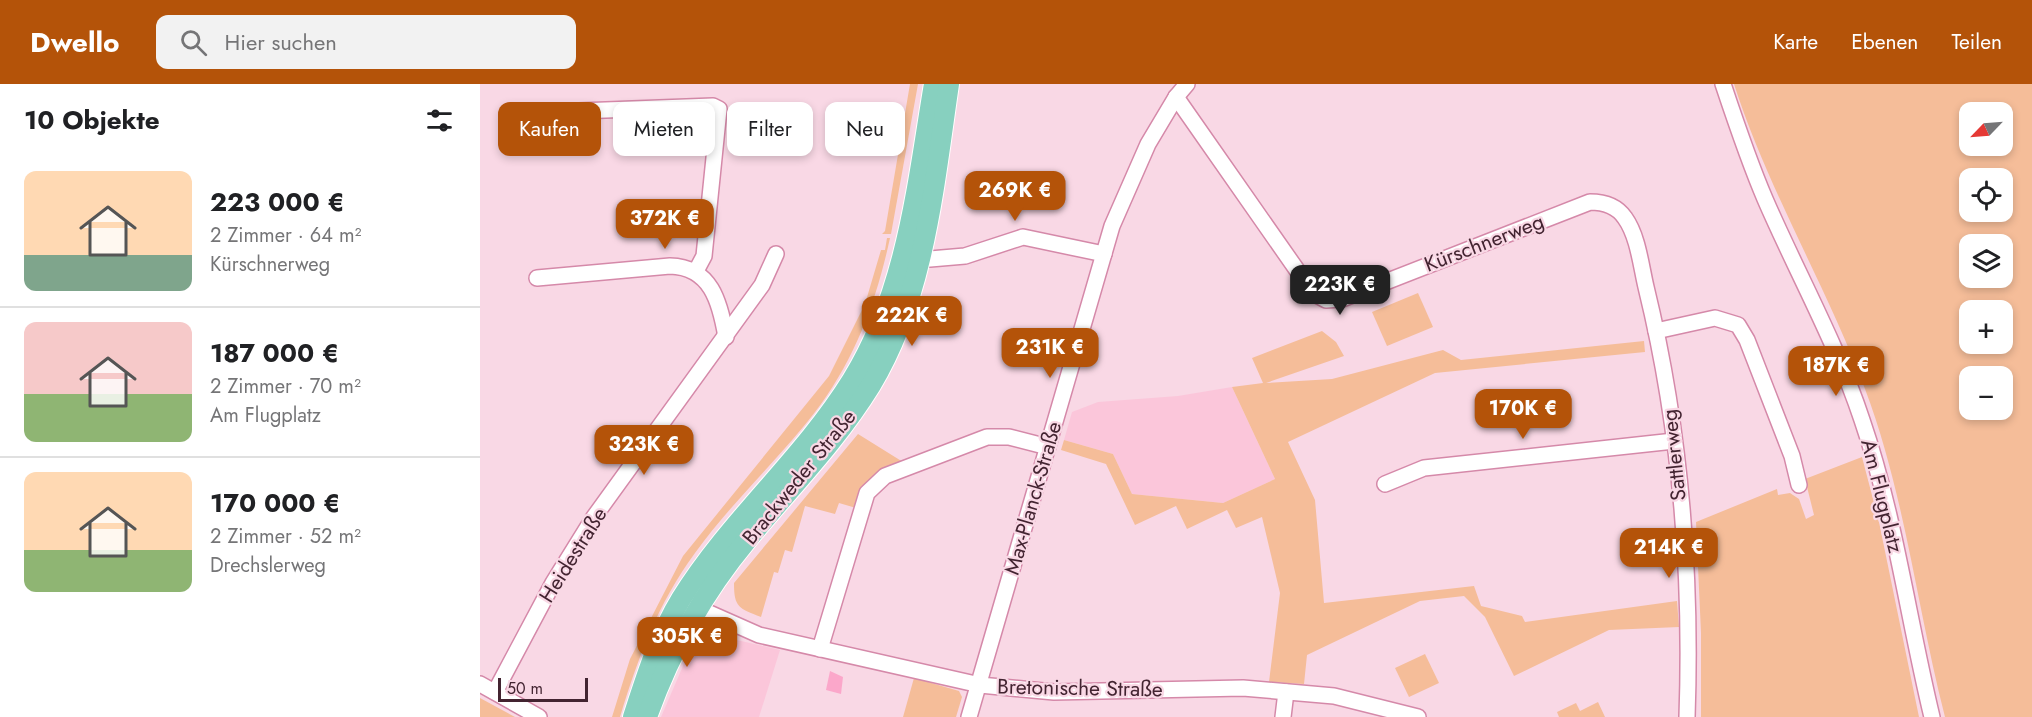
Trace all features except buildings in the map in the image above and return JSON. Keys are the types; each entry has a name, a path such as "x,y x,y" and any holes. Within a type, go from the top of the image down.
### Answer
{"main road":[{"name":"Brackweder Straße","path":"633,717 652,660 690,604 840,432 872,383 894,342 911,293 912,255 934,84"},
{"name":"Brackweder Straße","path":"912,255 950,84"},
{"name":"Brackweder Straße","path":"647,717 690,604"}],"street":[{"name":"Am Flugplatz","path":"1723,84 1766,200 1843,367 1862,419 1893,535 1913,638 1932,717"},
{"name":"Kürschnerweg","path":"1180,89 1313,293 1326,300 1342,299 1580,206 1600,202 1610,205"},
{"name":"Max-Planck-Straße","path":"969,717 1104,254 1139,163 1180,89"},
{"path":"601,110 713,106 718,109 704,256 696,271"},
{"name":"Sattlerweg","path":"1610,205 1619,211 1629,224 1656,331 1674,441 1688,613 1686,717"},
{"path":"912,255 942,259 965,256 1023,237 1104,254"},
{"name":"Heidestraße","path":"495,692 553,583 594,517 762,285 776,254"},
{"path":"537,278 670,266 689,268 704,279 718,303 726,337"},
{"path":"1656,331 1715,318 1738,324 1792,456 1799,485"},
{"path":"820,649 867,493 876,483 885,476 987,436 1009,437 1048,447"},
{"path":"1384,484 1424,468 1674,441"},
{"name":"Bretonische Straße","path":"690,604 759,635 980,685 1054,692 1243,688 1334,696 1418,717"},
{"path":"480,684 539,717"},
{"path":"1283,717 1286,692"}],"shaded area":[{"path":"910,84 918,84 891,234 882,234 885,231 898,156 905,156 905,113"},
{"path":"1734,84 2032,84 2032,717 1945,717 1901,511 1879,429 1850,350 1763,162"},
{"path":"887,238 890,238 872,304 855,345 834,385 806,423 725,515 682,572 650,632 620,717 612,717 630,659 683,556 829,376 865,304 881,250 885,250"},
{"path":"1418,293 1433,327 1387,346 1372,312"},
{"path":"1322,331 1336,342 1344,356 1266,383 1332,379 1443,350 1461,360 1644,341 1645,352 1435,373 1288,442 1315,500 1324,603 1474,586 1481,606 1522,616 1525,622 1677,601 1679,627 1609,630 1514,676 1485,617 1464,596 1420,601 1307,655 1304,684 1269,682 1280,593 1262,517 1236,528 1227,510 1187,529 1176,506 1135,525 1106,464 1061,450 1064,440 1113,454 1132,494 1223,503 1275,479 1232,387 1263,383 1252,358"},
{"path":"1232,387 1275,479 1223,503 1132,494 1113,454 1064,440 1072,412 1098,402 1178,396"},
{"path":"858,434 903,462 856,508 839,503 835,514 805,506 792,552 785,550 778,573 774,572 761,617 743,609 735,598 734,583"},
{"path":"1862,457 1879,522 1919,717 1701,717 1701,633 1696,522 1777,489 1778,495 1790,493 1799,499 1806,519 1814,515 1805,479"},
{"path":"715,635 780,650 759,717 661,717 692,645 699,638"},
{"path":"1425,654 1439,683 1409,697 1395,668"},
{"path":"830,671 843,677 841,694 826,690"},
{"path":"914,678 959,691 962,697 956,717 903,717"},
{"path":"480,698 515,717 480,717"},
{"path":"1598,702 1605,717 1559,717 1557,712 1576,703 1580,711"}]}
